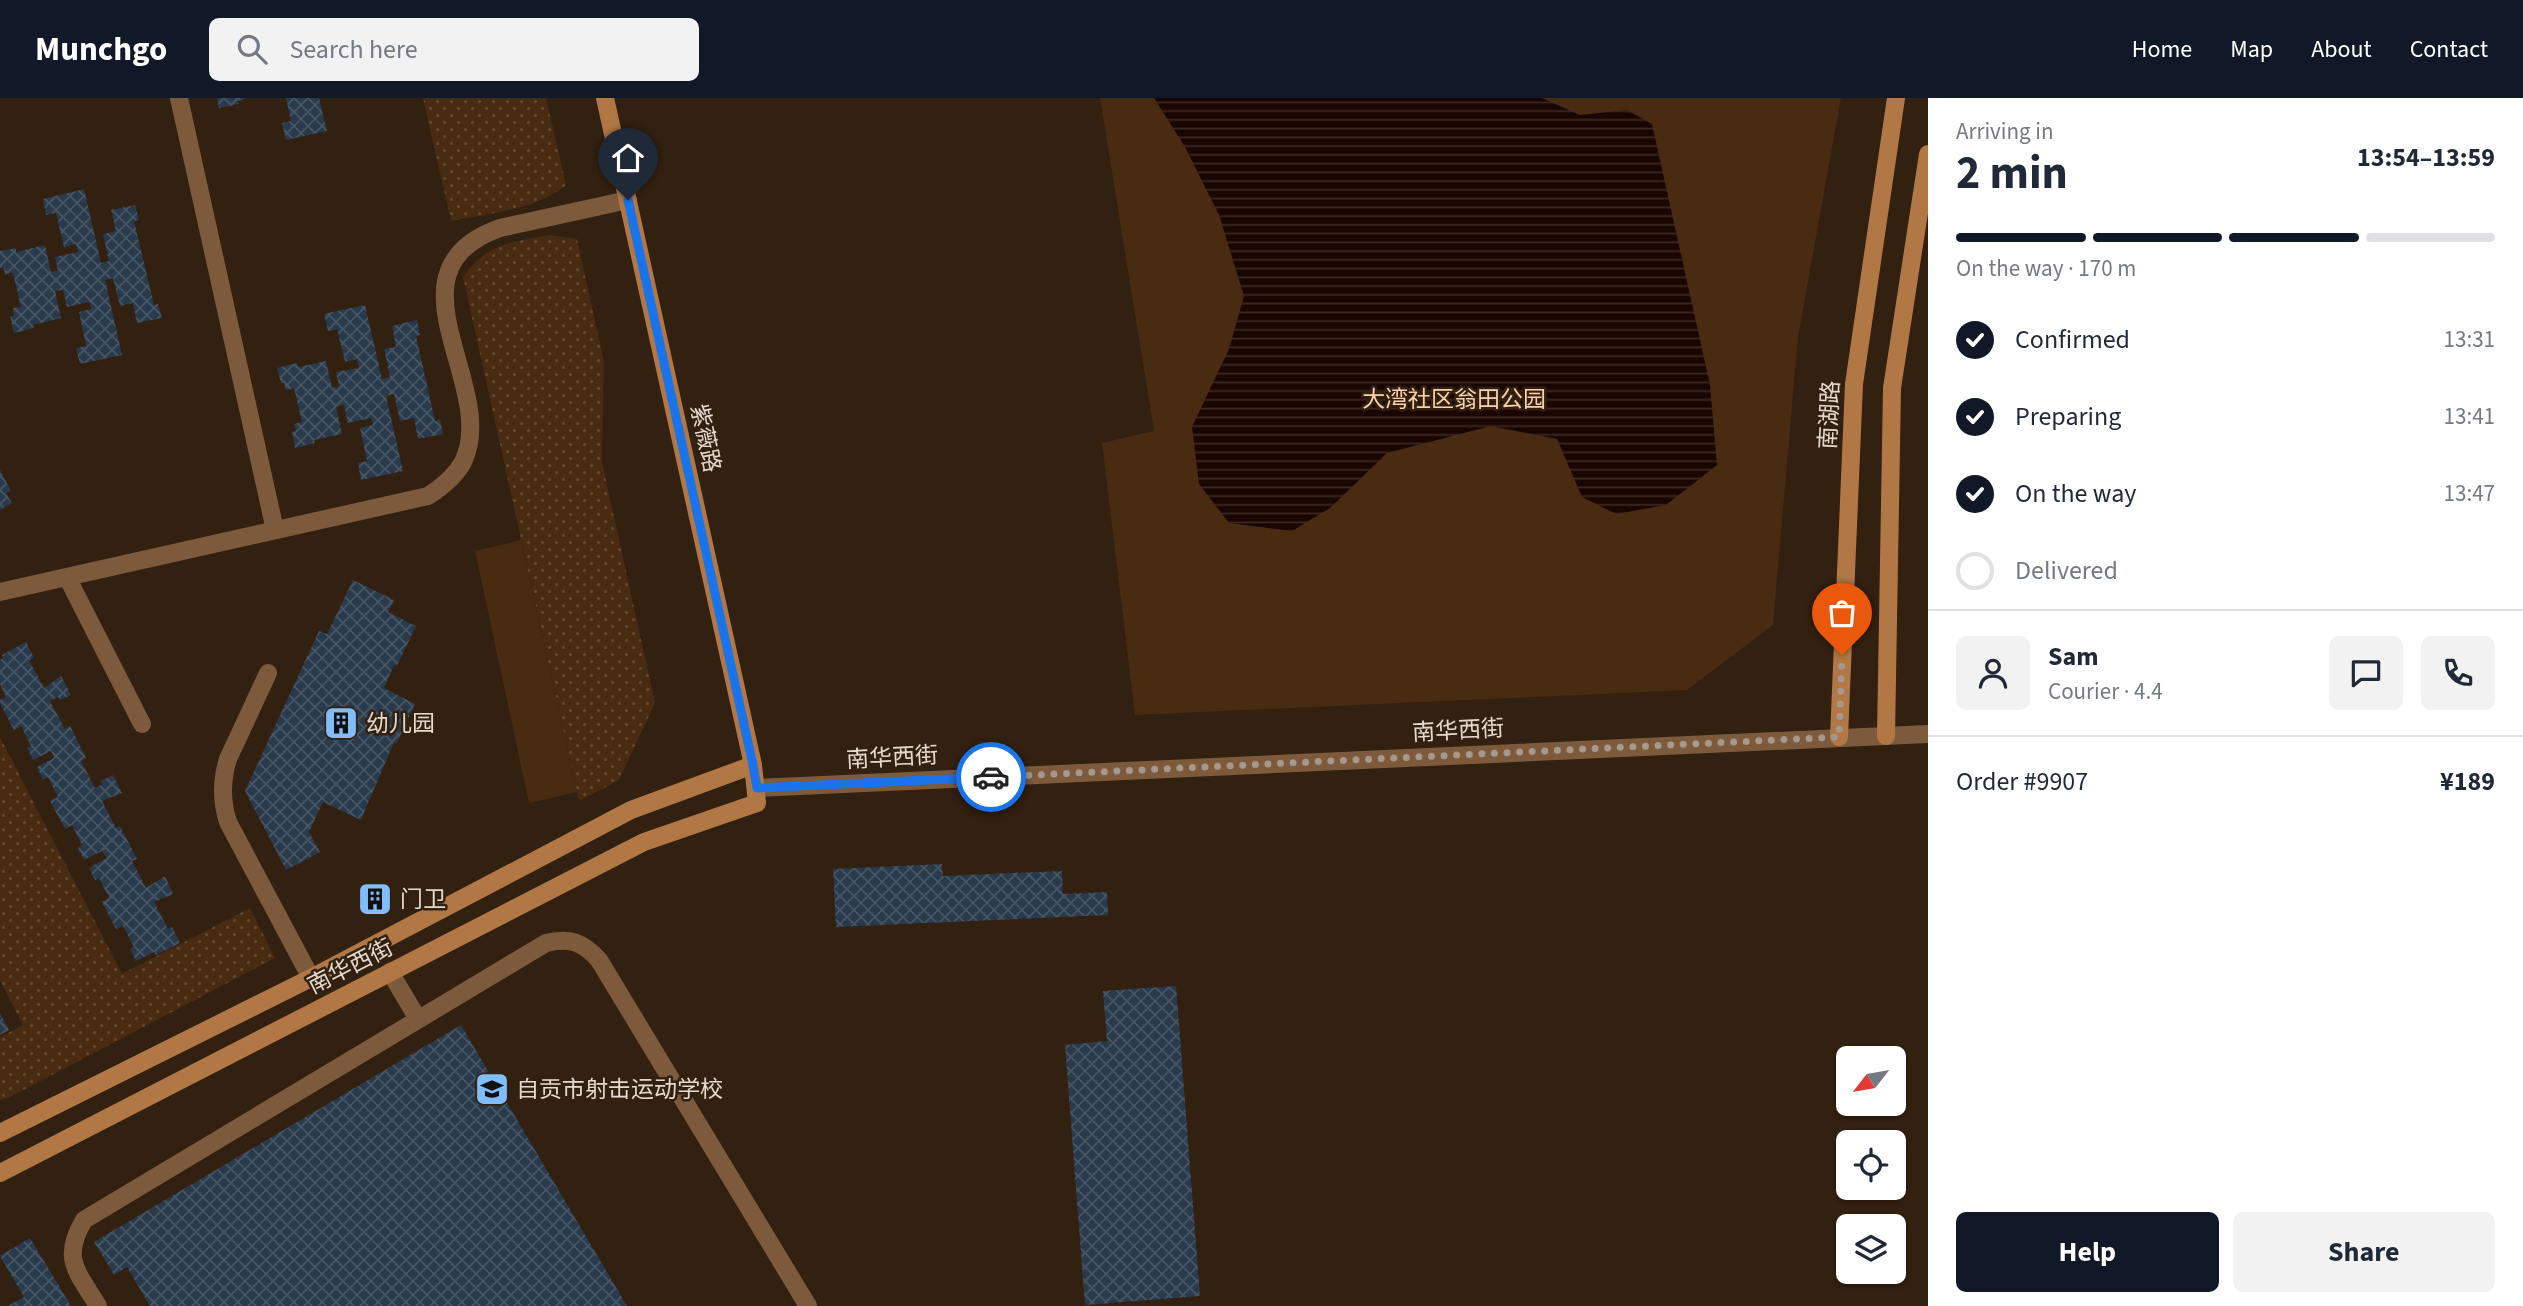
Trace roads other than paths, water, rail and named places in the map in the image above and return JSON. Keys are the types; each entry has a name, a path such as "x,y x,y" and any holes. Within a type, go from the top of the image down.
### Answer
{"main road":[{"name":"紫薇路","path":"605,98 757,788"},
{"name":"南湖路","path":"1839,737 1854,384 1896,98"},
{"path":"1886,736 1892,388 1928,154"},
{"name":"南华西街","path":"0,1133 311,978 631,810 753,765"},
{"name":"南华西街","path":"0,1173 645,842 757,803 757,788"}],"street":[{"path":"179,98 275,530"},
{"path":"0,592 428,496 443,486 463,462 471,429 445,311 447,275 454,261 467,245 482,234 628,200"},
{"path":"67,577 142,724"},
{"path":"268,673 228,759 223,774 223,806 311,978"},
{"name":"南华西街","path":"757,788 1928,734"},
{"path":"98,1306 73,1261 72,1246 84,1220 546,943 561,939 577,941 599,960 808,1306"},
{"path":"390,972 418,1019"}],"place":[{"name":"幼儿园","path":"341,723"},
{"name":"门卫","path":"375,899"},
{"name":"自贡市射击运动学校","path":"492,1089"}],"park label":[{"name":"大湾社区翁田公园","path":"1454,399"}]}
